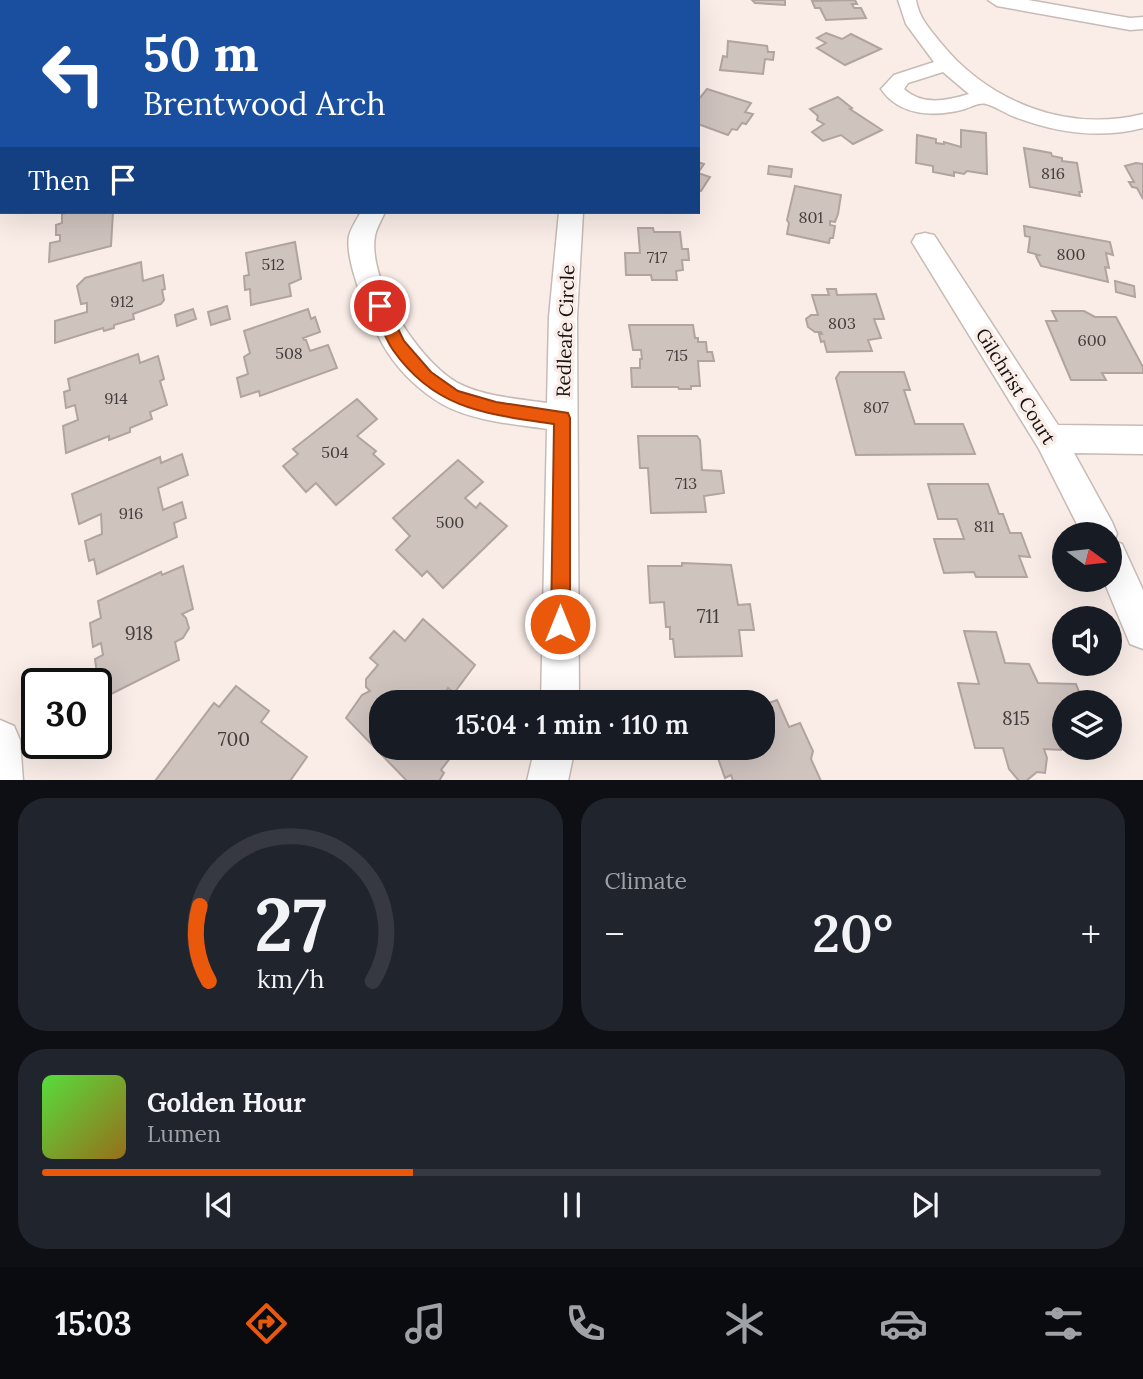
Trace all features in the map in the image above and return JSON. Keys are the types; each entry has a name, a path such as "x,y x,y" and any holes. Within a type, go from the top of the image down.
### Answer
{"street":[{"path":"907,0 907,10 913,22 962,80 985,95 1013,109 1045,120 1078,126 1110,127 1143,121"},
{"path":"997,0 1130,24 1143,23"},
{"path":"1099,0 1143,12"},
{"path":"948,64 901,79 892,89 902,101 920,107 945,108 985,95"},
{"path":"372,214 362,236 363,267 398,345 425,376 454,396 496,409 562,418"},
{"name":"Redleafe Circle","path":"560,690 563,317 571,214"},
{"name":"Gilchrist Court","path":"925,242 1050,439 1094,522"},
{"path":"1050,439 1143,440"},
{"path":"1122,583 1143,631"},
{"path":"0,740 3,780"},
{"path":"547,780 552,760"}],"building":[{"path":"752,0 785,0 785,5 755,3"},
{"path":"855,0 857,4 852,4 854,8 861,8 866,18 826,20 820,8 815,8 812,1"},
{"path":"826,33 842,39 851,34 881,49 845,65 817,48 826,43 817,38"},
{"path":"728,41 767,46 768,52 774,52 773,60 765,59 763,74 720,70 723,56 727,57"},
{"path":"707,89 751,103 745,112 753,114 746,124 742,123 737,130 732,129 728,135 700,125 700,98"},
{"path":"838,97 852,108 850,109 882,130 853,144 841,135 823,141 812,132 824,124 817,120 818,116 810,109"},
{"path":"961,130 986,133 987,174 967,171 964,174 954,172 954,176 933,172 933,166 916,163 917,135 936,139 936,143 944,142 961,147"},
{"path":"1024,148 1051,153 1052,156 1062,158 1062,161 1077,163 1082,192 1079,192 1080,196 1030,187"},
{"path":"1143,164 1143,199 1137,188 1132,187 1129,182 1134,182 1125,166"},
{"path":"769,166 792,169 791,177 768,174"},
{"path":"700,174 710,177 700,191"},
{"path":"795,186 841,195 835,222 830,221 830,225 835,226 833,238 830,238 829,243 787,234 787,220"},
{"path":"62,214 113,214 111,246 49,262 50,243 60,241 60,235 56,235 56,225 62,223"},
{"path":"1024,226 1110,242 1113,255 1106,253 1109,268 1105,267 1108,282 1041,266 1036,256 1039,255 1028,252 1030,237 1025,236"},
{"path":"638,228 653,228 654,232 680,232 682,249 688,249 689,260 682,260 683,270 676,271 677,280 652,280 651,275 626,275 625,253 640,253"},
{"path":"295,242 301,279 289,284 291,296 251,305 250,289 245,290 244,276 249,275 246,253"},
{"path":"141,262 143,281 163,275 165,289 162,290 164,300 161,304 133,314 134,319 114,325 114,328 104,331 103,328 55,343 55,321 87,312 87,303 81,304 77,286 85,278"},
{"path":"1115,281 1134,286 1135,297 1116,292"},
{"path":"827,289 836,289 837,295 876,294 884,319 874,319 881,338 868,340 872,351 827,352 824,341 821,342 821,332 815,332 808,327 806,319 811,315 818,315 812,295 829,295"},
{"path":"227,306 230,319 211,325 208,312"},
{"path":"193,309 196,319 177,326 175,315"},
{"path":"308,309 311,319 315,317 320,332 303,338 310,351 328,345 337,368 260,396 259,391 241,397 237,378 248,374 244,357 250,353 244,331"},
{"path":"1052,311 1084,311 1095,317 1116,317 1143,367 1143,373 1102,373 1106,380 1071,380 1046,321 1057,321"},
{"path":"629,325 693,325 695,338 698,338 698,342 706,342 707,352 712,352 714,361 698,361 700,386 691,386 691,389 632,387 631,368 640,368 642,359 641,350 633,350"},
{"path":"138,354 140,363 158,356 164,379 160,381 167,405 150,412 152,419 130,428 130,432 109,440 109,436 66,453 63,426 78,420 75,405 66,408 64,392 70,390 68,379"},
{"path":"840,372 904,372 910,390 904,390 915,424 963,424 975,454 856,455 836,378"},
{"path":"357,399 377,419 357,436 376,451 373,454 384,464 336,505 316,483 306,492 283,466 298,454 293,449"},
{"path":"638,436 697,436 700,440 702,470 721,471 724,493 704,496 706,512 651,513 648,468 640,468"},
{"path":"182,454 188,475 158,488 163,510 182,502 186,518 174,523 177,537 97,574 94,559 89,561 85,541 102,534 101,514 79,524 72,494 160,457 161,463"},
{"path":"458,460 483,482 465,498 476,508 480,503 507,526 443,588 427,571 422,576 396,550 410,536 393,518"},
{"path":"928,484 988,484 999,514 1003,514 1010,533 1021,533 1030,557 1019,556 1027,577 976,577 974,572 944,573 934,539 964,539 957,519 938,519"},
{"path":"682,563 731,565 738,605 750,604 754,630 739,630 742,656 675,657 670,627 666,627 664,602 650,603 648,566 682,566"},
{"path":"183,566 193,609 182,614 189,628 183,638 175,642 179,660 112,694 112,668 96,668 95,659 103,655 101,643 93,647 90,623 101,618 98,601 161,572 162,575"},
{"path":"423,619 475,665 456,690 369,690 366,687 366,679 378,665 370,658 394,631 405,641"},
{"path":"964,631 996,632 1005,663 1029,664 1038,683 1076,684 1078,690 1052,690 1052,749 1044,749 1047,758 1045,773 1037,772 1027,780 1018,780 1009,769 1003,748 975,748 958,683 979,684"},
{"path":"236,686 269,711 261,722 307,757 291,780 156,780 214,703 219,707"},
{"path":"369,692 369,742 346,718 362,695"},
{"path":"777,700 789,727 800,723 813,751 811,759 821,780 733,780 731,775 725,778 719,760 775,760"},
{"path":"387,760 449,760 441,770 444,773 440,780 406,780"}],"route":[{"path":"380,306 398,345 425,376 454,396 496,409 562,418 560,624"}]}
